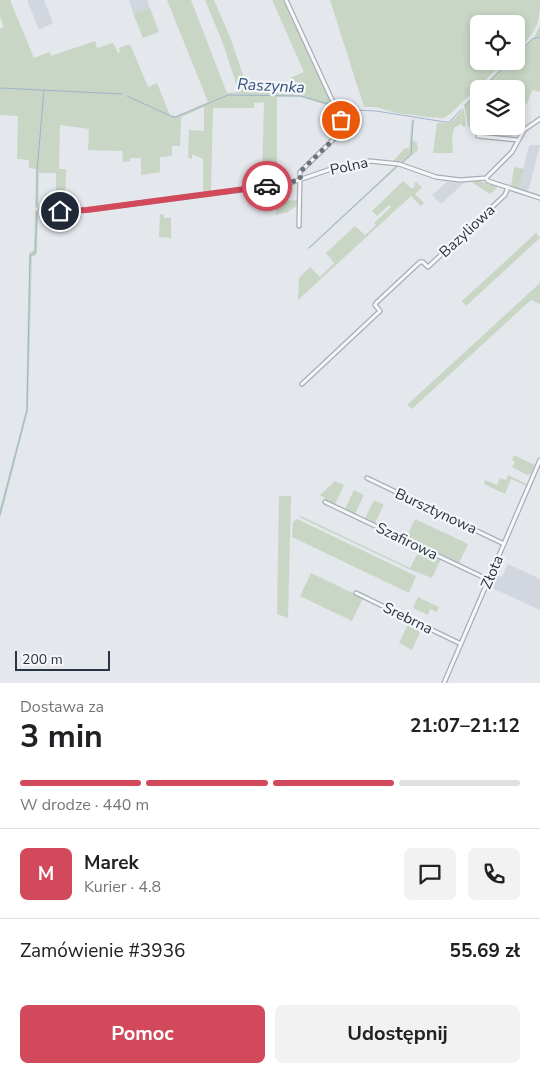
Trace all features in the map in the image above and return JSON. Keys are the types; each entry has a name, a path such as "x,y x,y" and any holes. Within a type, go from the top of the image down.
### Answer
{"street":[{"path":"286,0 341,120 341,130 301,171 299,226"},
{"path":"540,119 530,124 512,152 486,178 488,181 540,198"},
{"path":"478,136 518,140"},
{"name":"Polna","path":"41,209 87,210 264,187 300,180 341,166 376,160 399,164 436,177 460,180 486,178"},
{"name":"Bazyliowa","path":"302,384 380,311 375,305 376,303 420,262 423,262 428,267 505,195 508,187"},
{"name":"Złota","path":"444,683 540,460"},
{"name":"Bursztynowa","path":"367,478 504,544"},
{"name":"Szafirowa","path":"325,502 489,580"},
{"name":"Srebrna","path":"356,593 460,644"}],"shaded area":[{"path":"27,0 44,0 53,23 39,30"},
{"path":"129,0 147,0 150,8 133,13"},
{"path":"530,145 540,145 528,192 519,189"},
{"path":"447,182 464,183 441,204 432,195"},
{"path":"508,564 540,579 540,610 490,587 496,575 502,577"}],"green space":[{"path":"0,0 10,0 34,58 49,52 51,56 95,41 97,48 113,43 118,53 120,52 119,48 130,44 148,87 157,83 170,115 176,116 208,102 167,0 191,0 227,93 239,92 222,41 205,0 214,0 230,37 249,92 294,92 290,78 304,72 272,0 285,0 333,107 300,97 277,97 277,184 262,185 264,102 254,103 254,108 213,108 211,192 203,193 203,159 192,154 192,159 188,158 189,130 204,131 204,107 181,117 180,146 172,146 172,156 160,157 160,172 141,175 141,158 130,158 130,161 123,162 122,151 88,150 89,129 60,125 59,169 66,169 65,209 56,209 56,173 39,173 38,208 35,207 36,169 29,168 29,160 17,159 18,116 0,115 0,29 4,27 0,17"},
{"path":"330,0 540,0 537,23 532,34 525,42 525,15 470,15 470,70 496,70 485,80 470,80 470,95 444,118 396,113 376,107 364,107"},
{"path":"150,8 159,32 143,38 133,13"},
{"path":"540,26 540,92 532,90 527,104 525,104 525,80 489,80 499,70 525,70 525,45 534,37"},
{"path":"470,99 470,128 468,126 464,105"},
{"path":"464,109 466,126 463,127 461,124 454,128 452,138 453,153 433,153 437,123 449,123"},
{"path":"412,119 414,120 412,140 417,143 418,150 402,164 393,161 405,148 409,149"},
{"path":"479,135 511,135 511,136"},
{"path":"397,165 399,166 308,248"},
{"path":"514,167 524,169 519,189 511,187"},
{"path":"403,181 412,189 416,182 422,187 415,194 424,203 421,206 411,196 298,300 299,278 310,267 320,277 334,263 326,253 355,226 365,235 376,225 374,223 391,207 389,205 377,216 372,211"},
{"path":"475,181 498,187 490,194 473,183"},
{"path":"299,200 299,204 288,212 276,215 276,201"},
{"path":"35,210 38,210 37,254 32,257 28,411 0,519 0,508 26,410 29,253 34,250"},
{"path":"160,214 164,215 164,218 171,218 171,238 159,237"},
{"path":"536,233 540,238 466,306 462,301"},
{"path":"540,283 540,304 531,300 412,409 407,405"},
{"path":"514,455 535,465 531,474 527,475 512,467 515,462 512,460"},
{"path":"508,475 528,485 511,479 505,494 484,484 485,480 497,485 500,478 506,480"},
{"path":"335,481 344,485 335,504 324,500 325,498 320,495"},
{"path":"354,490 364,495 355,514 345,509"},
{"path":"279,496 291,496 288,618 277,614"},
{"path":"374,500 384,505 375,523 365,518"},
{"path":"301,516 410,568 420,549 441,559 432,578 411,570 299,517"},
{"path":"297,519 416,576 409,593 292,537 293,522"},
{"path":"415,519 468,544 459,563 406,538"},
{"path":"311,573 363,598 352,621 300,596"},
{"path":"418,597 439,607 437,612 430,609 428,615 413,608"},
{"path":"409,622 422,628 412,650 399,643"}],"waterway":[{"name":"Raszynka","path":"525,46 532,39 540,37"},
{"name":"Raszynka","path":"491,80 501,70"},
{"name":"Raszynka","path":"0,88 122,94"},
{"path":"37,206 37,171 44,90"},
{"name":"Raszynka","path":"127,96 173,117 228,95 301,96 332,105"},
{"name":"Raszynka","path":"465,106 470,101"},
{"name":"Raszynka","path":"337,106 353,110 376,111 445,122 449,122 462,109"},
{"path":"402,163 411,154 413,121"},
{"path":"309,248 397,166"},
{"path":"0,514 27,410 30,255 35,253 37,212"}],"way so far":[{"path":"267,186 300,180 301,171 341,132 341,120"}],"route":[{"path":"60,211 87,210 267,186"}]}
